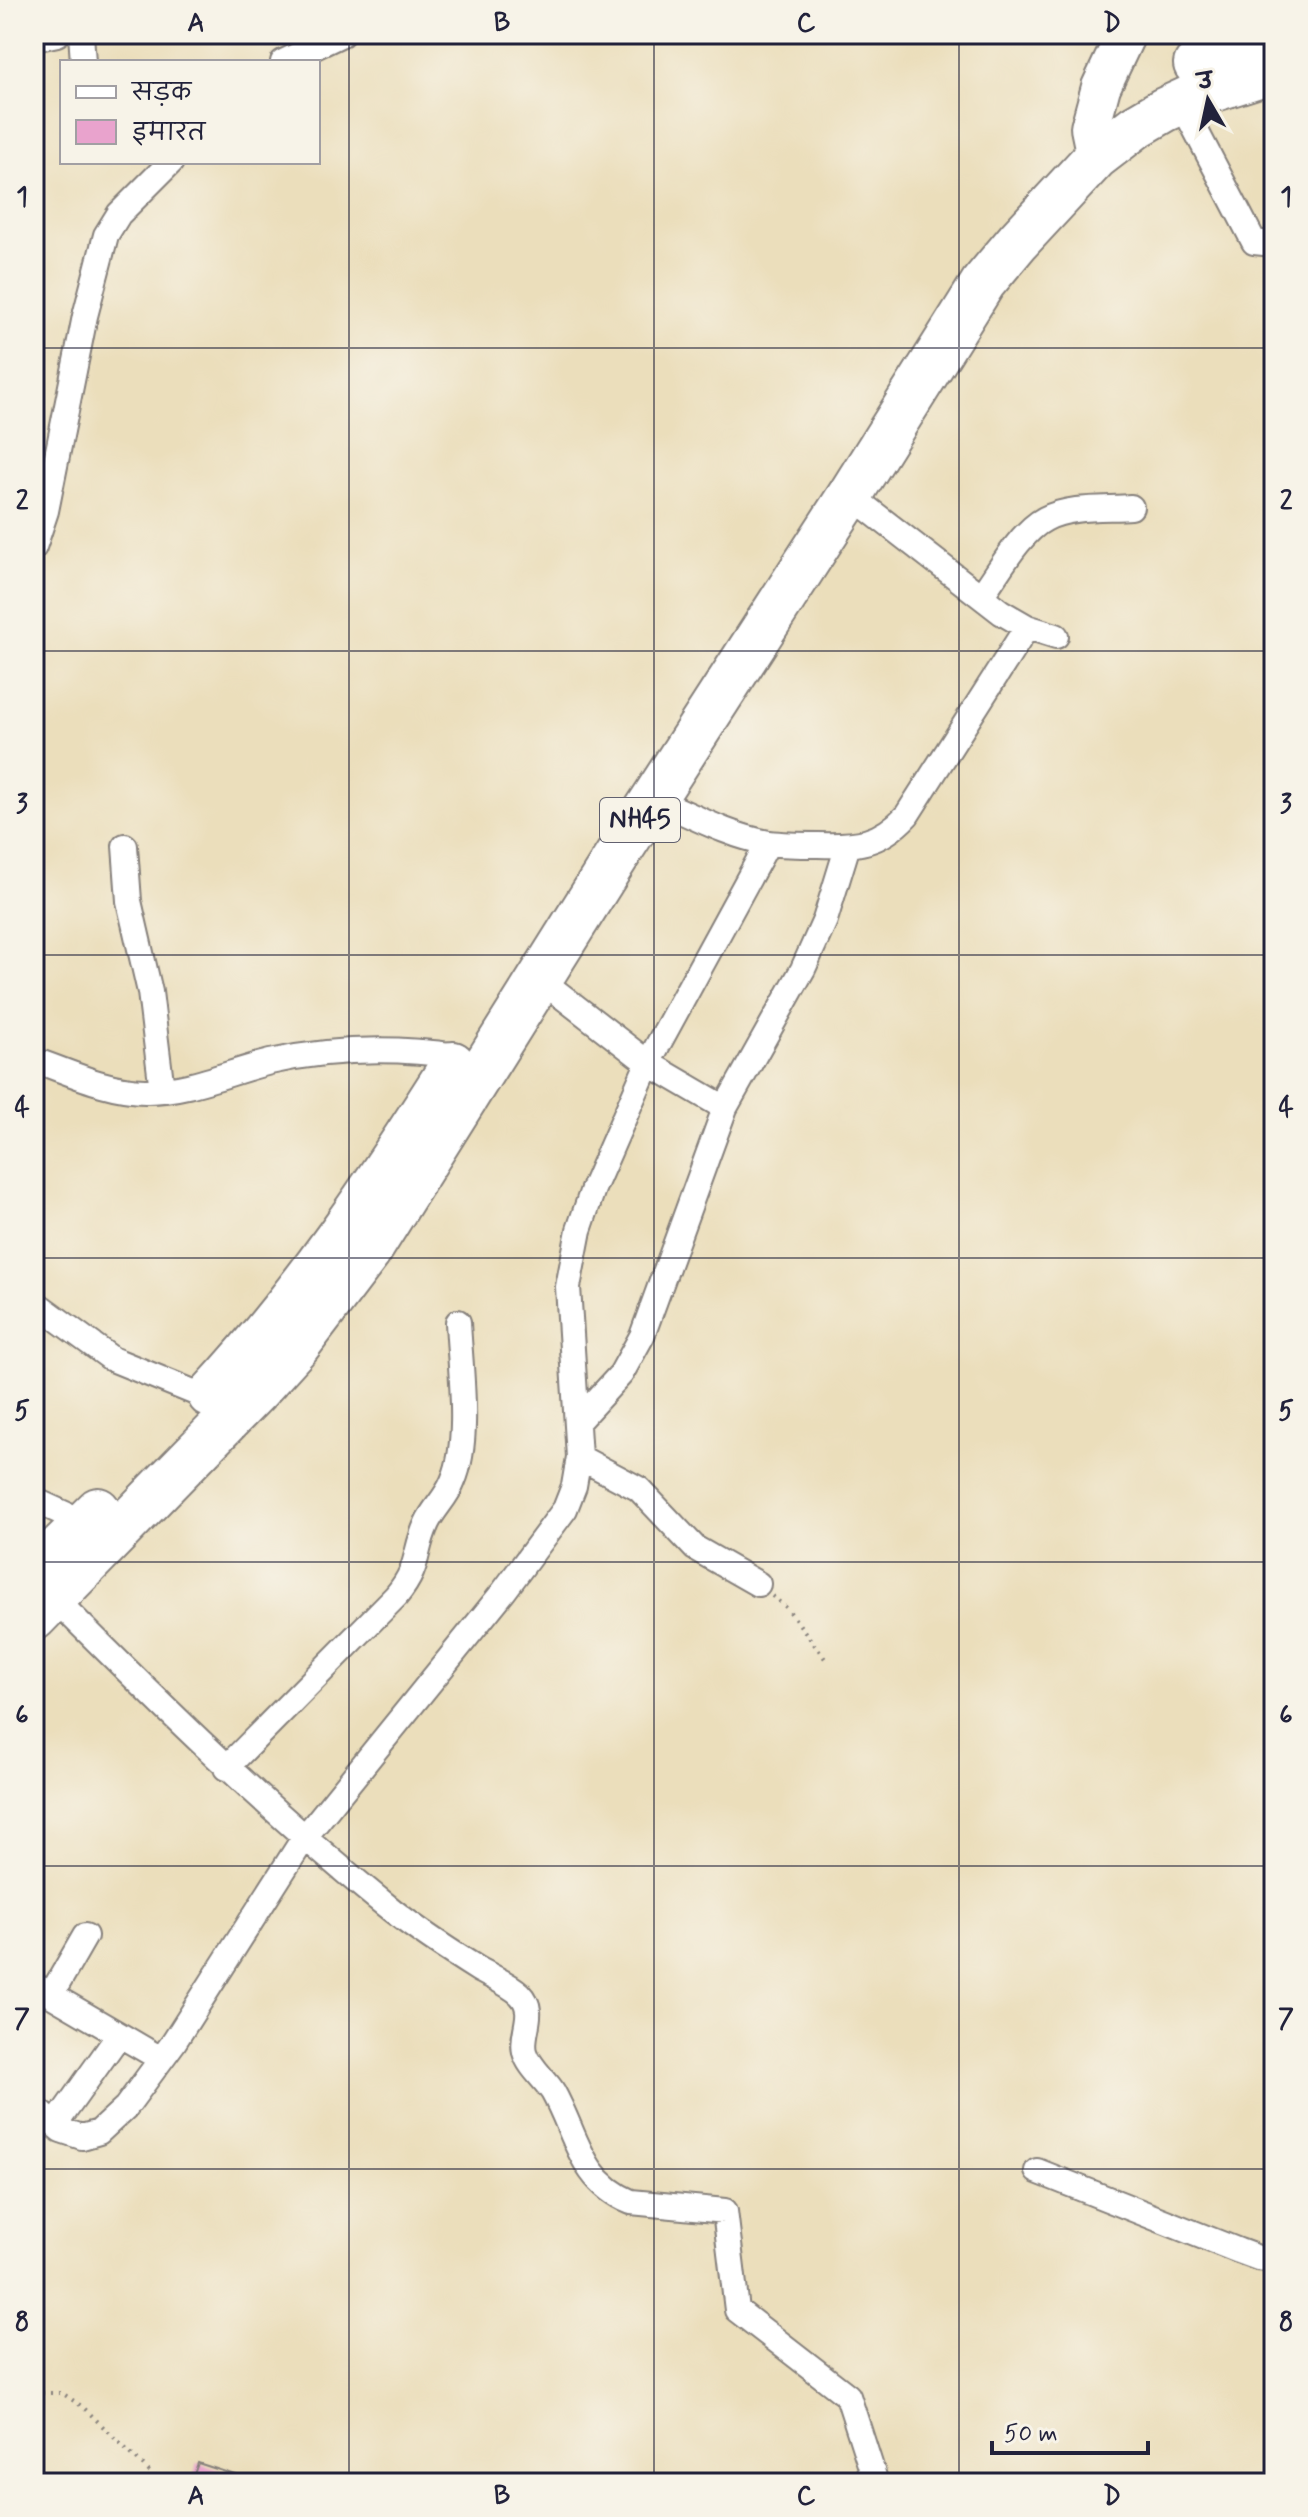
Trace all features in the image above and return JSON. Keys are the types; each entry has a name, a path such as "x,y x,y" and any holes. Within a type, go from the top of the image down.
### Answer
{"highway":[{"name":"NH45","path":"41,1596 259,1388 334,1299 419,1175 983,283 1123,100 1153,81 1274,38"},
{"name":"NH45","path":"41,1596 85,1523 248,1355 305,1283 458,1056 968,254 1003,211 1093,143 1135,127 1181,102 1274,70"}],"main road":[{"path":"1093,143 1101,87 1126,34"}],"street":[{"path":"34,39 57,34"},
{"path":"81,34 83,60"},
{"path":"287,60 342,34"},
{"path":"1181,102 1254,242 1274,244"},
{"path":"36,533 106,235 119,214 169,164"},
{"path":"850,495 981,596 1027,627 1056,636"},
{"path":"981,596 1021,541 1045,519 1072,512 1131,507"},
{"path":"654,799 715,827 768,843 848,845 879,838 895,828 907,815 1027,627"},
{"path":"34,2107 73,2136 89,2136 99,2132 126,2107 161,2059 304,1838 565,1509 574,1486 579,1457 568,1317 571,1260 593,1189 648,1063 768,843"},
{"path":"577,1422 621,1374 642,1336 725,1108 803,969 825,920 848,845"},
{"path":"125,846 129,901 150,992 162,1090"},
{"path":"541,980 648,1063 725,1108"},
{"path":"34,1060 127,1090 162,1090 270,1062 328,1052 383,1049 458,1056"},
{"path":"34,1302 112,1359 208,1398"},
{"path":"226,1768 396,1596 415,1569 426,1525 452,1484 459,1465 462,1426 458,1322"},
{"path":"579,1457 639,1489 695,1548 758,1584"},
{"path":"34,1500 85,1523"},
{"path":"41,1596 304,1838 406,1921 521,1995 526,2003 529,2021 524,2042 527,2057 551,2090 596,2179 606,2188 631,2202 725,2211 737,2310 848,2396 876,2483"},
{"path":"85,1936 41,1996 161,2059"},
{"path":"55,2125 119,2035"},
{"path":"1037,2171 1239,2251 1274,2260"}],"path":[{"path":"758,1584 787,1608 826,1660"},
{"path":"34,2393 62,2393 83,2407 161,2483"}],"building":[{"path":"198,2463 250,2480 249,2483 191,2483"}]}
